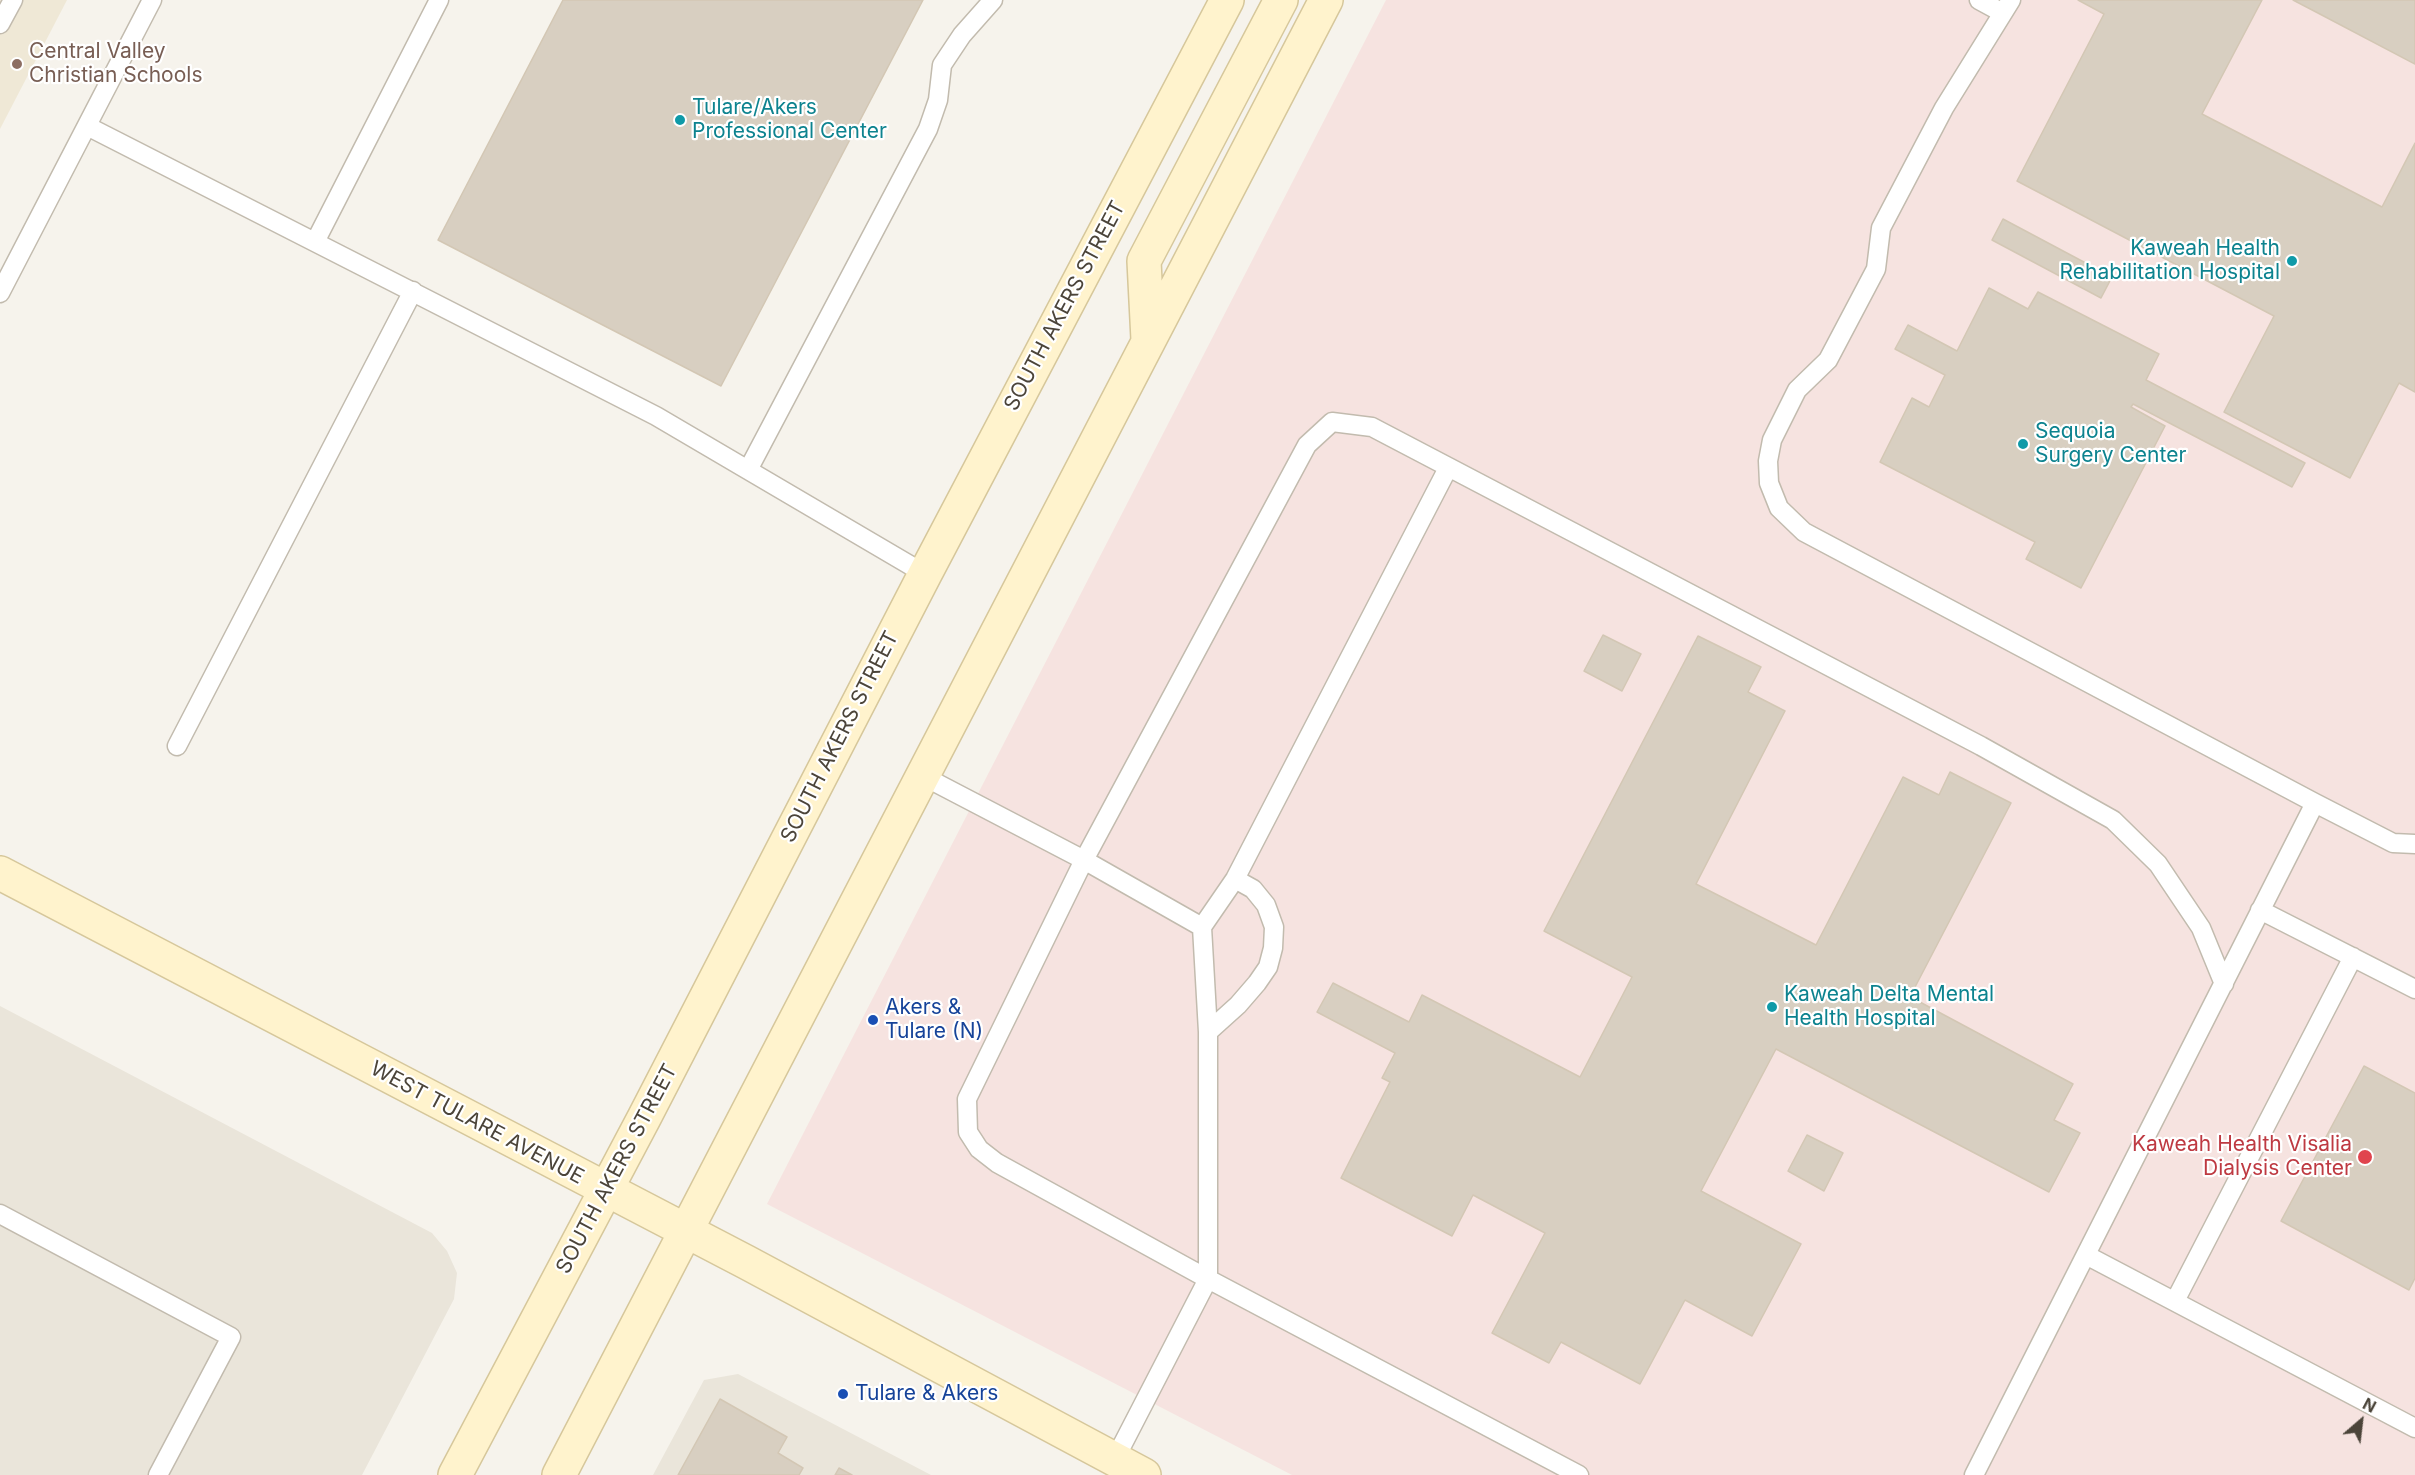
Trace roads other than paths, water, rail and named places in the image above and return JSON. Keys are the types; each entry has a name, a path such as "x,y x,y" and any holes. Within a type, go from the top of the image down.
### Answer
{"main road":[{"name":"SOUTH AKERS STREET","path":"456,1475 1227,0"},
{"path":"1148,340 1144,261 1281,0"},
{"path":"559,1475 1326,0"},
{"name":"WEST TULARE AVENUE","path":"0,873 687,1232 1144,1475"}],"lane":[{"path":"0,24 13,0"},
{"path":"0,293 152,0"},
{"path":"315,242 439,0"},
{"path":"748,470 928,129 938,100 942,65 962,35 993,0"},
{"path":"1979,0 2007,7 1944,108 1881,228 1876,269 1828,360 1797,390 1772,440 1768,461 1769,483 1779,508 1804,532 2315,803 2393,843 2415,844"},
{"path":"87,126 656,416 925,574"},
{"path":"177,746 413,291"},
{"path":"1580,1475 1208,1279 997,1163 979,1149 968,1132 967,1099 1084,860 1307,446 1332,422 1372,427 1981,746 2113,820 2158,864 2201,928 2224,984"},
{"path":"1115,1459 1208,1279 1208,1032 1202,927 1235,879 1448,468"},
{"path":"922,777 1084,860 1202,927"},
{"path":"1974,1475 2315,803"},
{"path":"1208,1032 1238,1005 1257,983 1268,967 1274,948 1274,927 1266,905 1253,889 1235,879"},
{"path":"2260,910 2415,989"},
{"path":"2175,1301 2353,957"},
{"path":"0,1214 231,1337 158,1475"},
{"path":"2086,1255 2415,1428"}],"place":[{"name":"Central Valley Christian Schools","path":"17,64"},
{"name":"Tulare/Akers Professional Center","path":"680,120"},
{"name":"Kaweah Health Rehabilitation Hospital","path":"2292,261"},
{"name":"Sequoia Surgery Center","path":"2023,444"},
{"name":"Kaweah Delta Mental Health Hospital","path":"1772,1007"},
{"name":"Akers & Tulare (N)","path":"873,1020"},
{"name":"Kaweah Health Visalia Dialysis Center","path":"2365,1157"},
{"name":"Tulare & Akers","path":"843,1394"}]}
